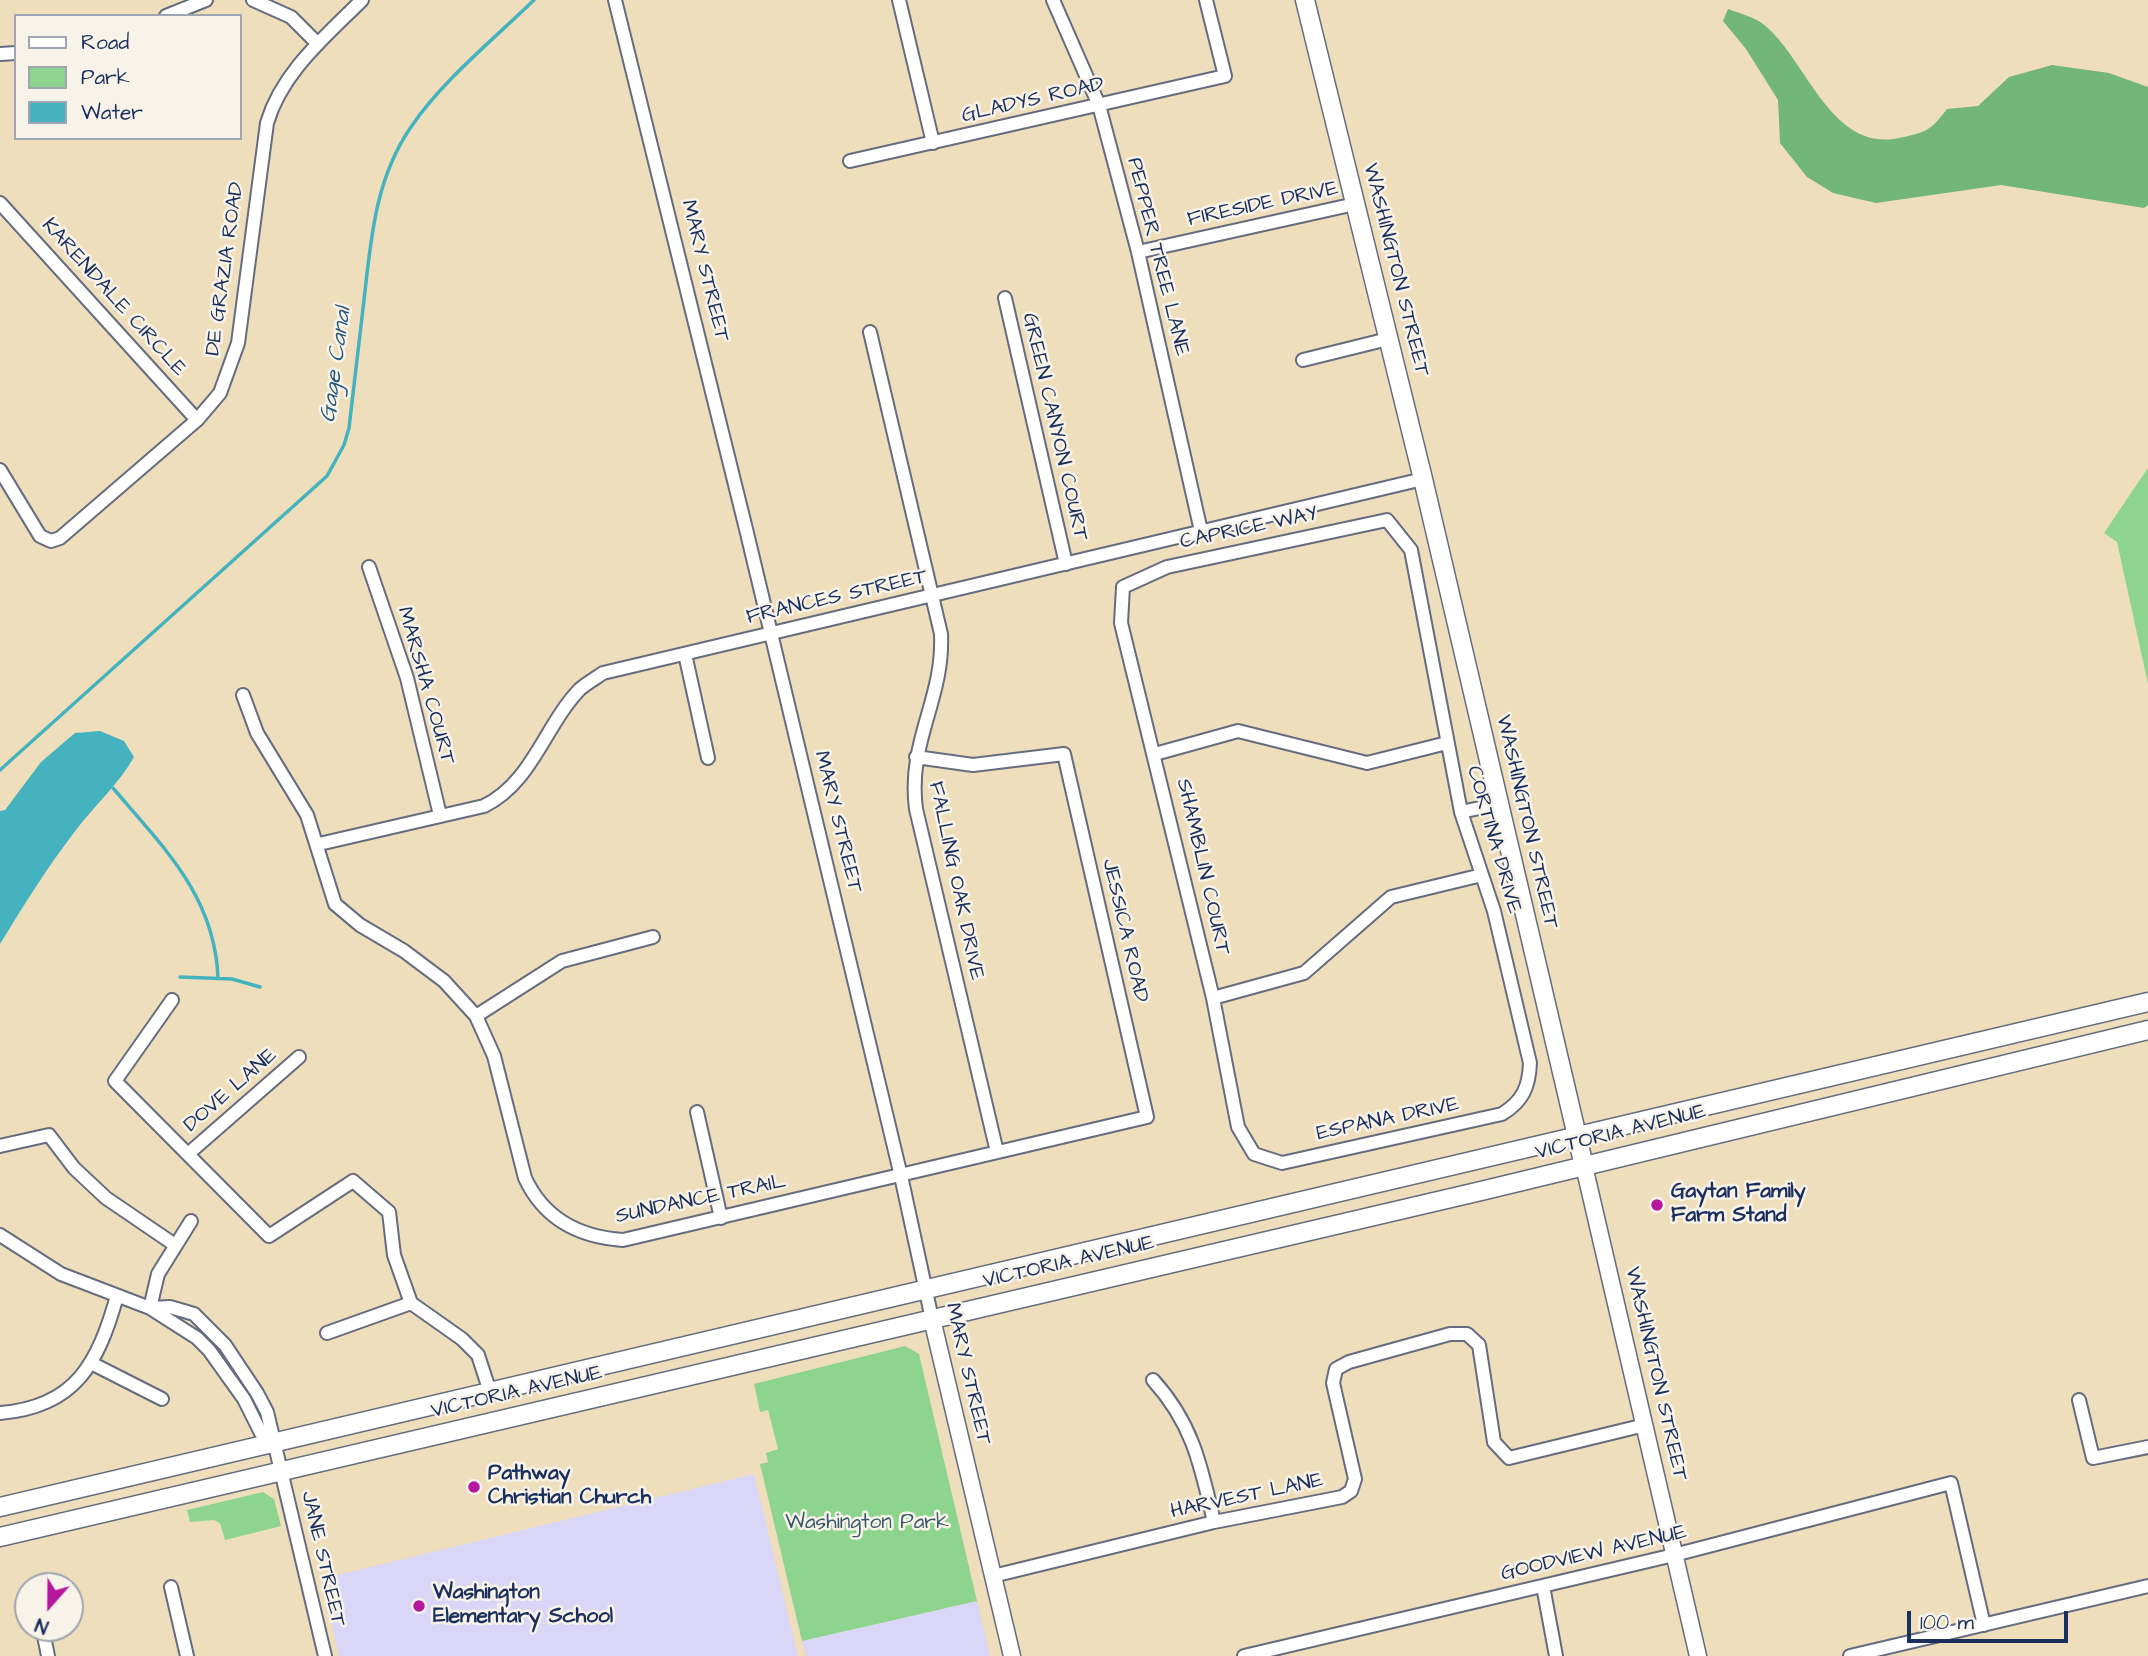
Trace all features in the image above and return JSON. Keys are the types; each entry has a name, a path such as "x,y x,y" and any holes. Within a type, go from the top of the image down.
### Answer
{"main road":[{"name":"WASHINGTON STREET","path":"1306,0 1423,479 1584,1166"},
{"name":"VICTORIA AVENUE","path":"0,1507 2148,1002"},
{"name":"VICTORIA AVENUE","path":"0,1538 1584,1166 1685,1139 2148,1030"}],"street":[{"path":"171,14 206,0"},
{"path":"253,0 290,17 318,44"},
{"name":"DE GRAZIA ROAD","path":"0,470 40,536 51,541 60,538 197,420 220,393 238,343 267,122 273,102 285,81 362,0"},
{"name":"MARY STREET","path":"615,0 901,1176 1012,1656"},
{"path":"899,0 933,143"},
{"name":"PEPPER TREE LANE","path":"1053,0 1099,106 1138,252 1201,531"},
{"name":"GLADYS ROAD","path":"850,160 1224,76 1206,0"},
{"name":"KARENDALE CIRCLE","path":"0,203 197,420"},
{"name":"FIRESIDE DRIVE","path":"1138,252 1355,204"},
{"name":"GREEN CANYON COURT","path":"1005,299 1066,564"},
{"name":"FALLING OAK DRIVE","path":"870,332 941,634 940,676 922,728 912,781 916,809 997,1152"},
{"path":"1303,360 1388,339"},
{"name":"FRANCES STREET","path":"318,844 485,806 501,798 517,781 581,688 603,673 1423,479"},
{"name":"CAPRICE WAY","path":"1123,587 1167,566 1387,520"},
{"name":"CORTINA DRIVE","path":"1387,520 1411,550 1461,812 1494,911 1530,1063 1529,1082 1524,1095"},
{"name":"MARSHA COURT","path":"369,567 407,678 440,816"},
{"name":"SHAMBLIN COURT","path":"1123,587 1121,622 1213,998 1238,1127 1254,1154"},
{"path":"685,654 708,758"},
{"name":"SUNDANCE TRAIL","path":"243,695 257,733 307,815 318,844 324,877 335,904 360,925 404,951 444,981 476,1016 494,1056 525,1178 533,1196 554,1218 596,1238 622,1240 1147,1117"},
{"path":"1155,754 1238,731 1367,763 1447,743"},
{"name":"JESSICA ROAD","path":"916,757 973,765 1064,754 1147,1117"},
{"path":"1461,812 1498,804"},
{"path":"1213,998 1304,972 1391,897 1482,875"},
{"path":"476,1016 562,961 653,937"},
{"path":"172,1000 115,1081 270,1236 353,1181 389,1212 394,1255 411,1303 463,1339 478,1355 490,1392"},
{"name":"DOVE LANE","path":"188,1154 299,1057"},
{"name":"ESPANA DRIVE","path":"1254,1154 1282,1163 1502,1114 1524,1095"},
{"path":"697,1112 721,1217"},
{"path":"0,1146 49,1135 74,1168 97,1190 175,1245"},
{"name":"WASHINGTON STREET","path":"1584,1166 1698,1656"},
{"path":"150,1308 158,1274 191,1221"},
{"path":"0,1234 61,1274 150,1308 197,1338 209,1350 244,1399 261,1433 273,1444"},
{"path":"0,1413 20,1412 43,1404 65,1392 93,1364 106,1334 117,1296"},
{"path":"327,1333 411,1303"},
{"name":"JANE STREET","path":"150,1308 170,1307 194,1314 225,1345 257,1392 267,1412 325,1656"},
{"name":"HARVEST LANE","path":"993,1576 1214,1522 1342,1497 1351,1491 1355,1479 1333,1383 1336,1370 1349,1362 1450,1334 1467,1334 1479,1345 1494,1442 1509,1458 1645,1425"},
{"path":"93,1364 162,1399"},
{"path":"1153,1380 1186,1425 1198,1454 1214,1522"},
{"path":"2079,1400 2093,1458 2148,1447"},
{"name":"GOODVIEW AVENUE","path":"1244,1656 1287,1651 1951,1483 1983,1625"},
{"path":"1544,1586 1556,1656"},
{"path":"1850,1656 2148,1586"},
{"path":"171,1587 187,1656"}],"shaded area":[{"path":"754,1474 798,1656 339,1656 321,1579"},
{"path":"977,1601 990,1656 806,1656 802,1641"}],"green space":[{"path":"1728,9 1763,24 1778,39 1837,117 1855,131 1875,139 1899,138 1922,132 1932,126 1947,109 1978,106 2009,77 2052,65 2109,73 2148,87 2148,205 2144,208 2001,185 1876,203 1833,193 1807,177 1780,143 1778,100 1746,49 1723,21"},
{"path":"2148,468 2148,684 2117,542 2104,533"},
{"name":"Washington Park","path":"905,1346 919,1354 977,1601 802,1641 760,1464 768,1462 766,1453 778,1449 768,1410 760,1412 754,1384"},
{"path":"263,1492 274,1499 281,1526 225,1540 220,1523 214,1520 190,1522 187,1510"}],"water":[{"path":"100,731 124,741 134,757 56,858 0,944 0,811 5,810 41,762 75,733"}],"waterway":[{"name":"Gage Canal","path":"0,770 327,476 344,445 349,428 372,232 389,167 411,127 438,93 534,0"},
{"path":"113,788 167,852 197,897 215,949 218,978"},
{"path":"180,977 232,979 260,987"}],"place":[{"name":"Gaytan Family Farm Stand","path":"1657,1205"},
{"name":"Pathway Christian Church","path":"474,1487"},
{"name":"Washington Elementary School","path":"419,1606"}]}
